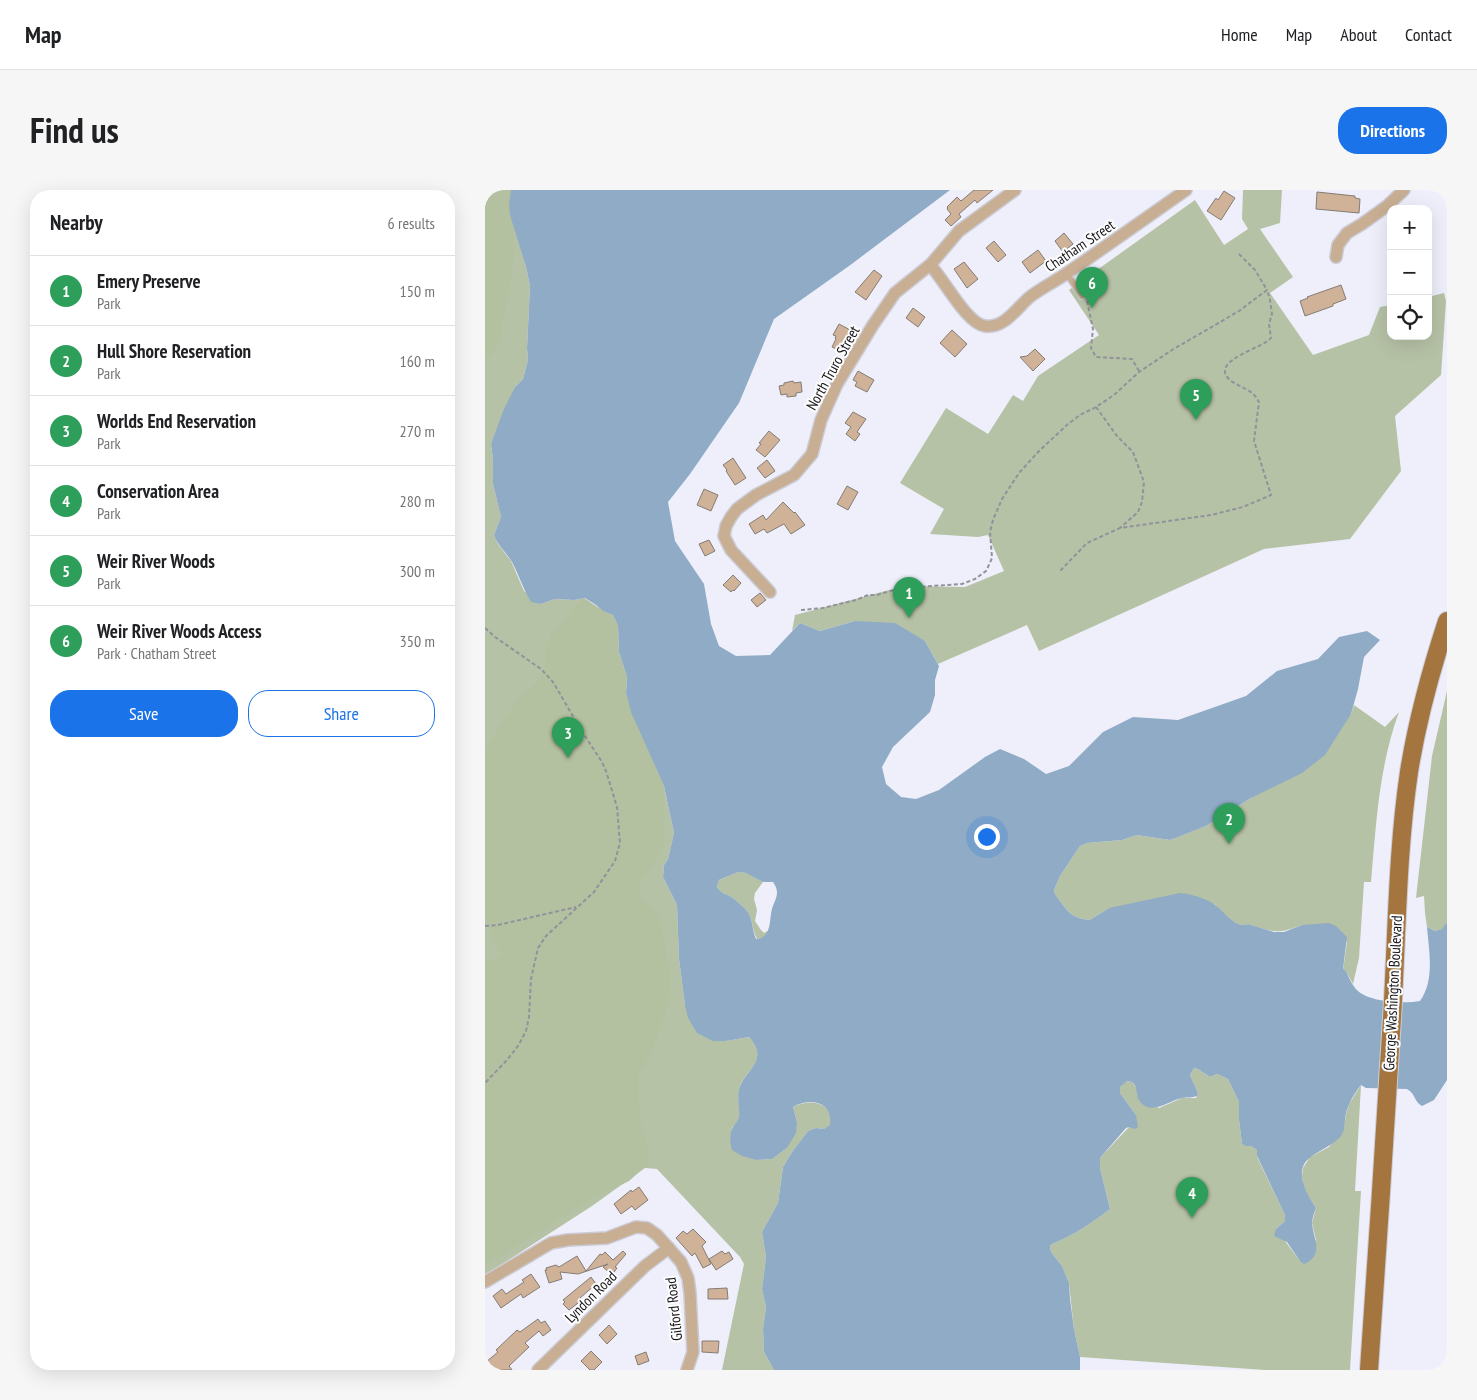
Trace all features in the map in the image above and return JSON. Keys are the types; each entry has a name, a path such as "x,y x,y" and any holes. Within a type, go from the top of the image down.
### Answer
{"main road":[{"name":"George Washington Boulevard","path":"1369,1370 1407,792 1418,725 1442,654 1447,621"}],"street":[{"name":"North Truro Street","path":"770,592 731,550 724,536 725,526 737,509 794,474 811,454 821,420 837,384 895,293 930,265 959,231 1015,190"},
{"name":"Chatham Street","path":"930,265 939,274 969,317 979,324 992,326 1003,321 1031,296 1067,274 1186,190"},
{"path":"1336,257 1338,245 1347,233 1387,206 1405,190"},
{"name":"Gilford Road","path":"485,1282 545,1246 562,1240 607,1238 642,1227 651,1230 684,1267 689,1283 693,1325 693,1352 687,1370"},
{"name":"Lyndon Road","path":"538,1370 645,1266 669,1248"}],"lane":[{"path":"1067,274 1082,296"}],"path":[{"path":"1119,528 1211,515 1243,507 1271,495 1254,441 1259,402 1253,393 1231,381 1225,372 1226,366 1231,360 1264,344 1271,338 1269,324 1272,314 1267,290 1255,270 1239,254"},
{"path":"801,610 829,607 860,599 865,595 877,596 901,588 962,584 975,579 986,571 991,562 990,532 1002,499 1019,473 1039,451 1068,424 1114,395 1139,372 1172,350 1239,311 1267,290"},
{"path":"1082,296 1087,302 1091,318 1093,329 1091,348 1096,357 1132,359 1139,372"},
{"path":"1059,572 1087,543 1119,528 1138,512 1142,502 1144,482 1133,452 1117,436 1096,407"},
{"path":"485,628 541,670 553,682 606,771 617,807 620,843 615,861 594,892 579,907 557,924 538,948 531,979 529,1017 526,1032 507,1060 485,1083"},
{"path":"485,926 498,925 579,907"}],"green space":[{"path":"485,190 511,190 513,221 530,286 528,360 523,379 515,387 491,444 493,484 501,517 494,535 498,544 511,561 524,591 541,604 555,599 574,600 584,598 664,786 674,833 668,859 664,865 663,877 677,905 679,959 685,1005 726,1041 749,1037 755,1045 757,1052 755,1064 740,1086 738,1094 739,1118 732,1128 757,1160 772,1159 787,1148 797,1122 793,1107 807,1103 819,1104 825,1107 831,1117 831,1125 824,1129 816,1128 808,1131 783,1167 778,1203 762,1232 766,1257 762,1289 766,1307 763,1329 764,1352 774,1370 722,1370 744,1264 740,1257 657,1169 645,1168 592,1206 485,1275"},
{"path":"485,190 511,190 510,215 513,221 515,249 507,303 502,321 502,335 494,352 485,358"},
{"path":"1243,190 1282,190 1280,223 1260,229 1293,277 1270,293 1313,355 1369,335 1380,307 1387,306 1387,340 1432,340 1432,296 1444,293 1446,301 1441,375 1395,416 1401,471 1350,539 1264,549 1039,651 1027,625 938,664 925,641 855,621 820,631 800,623 792,631 795,615 904,586 965,587 1004,571 988,535 978,537 930,534 944,509 900,483 946,408 988,434 1013,395 1023,401 1038,376 1099,335 1069,290 1195,200 1224,245 1248,229 1242,219"},
{"path":"584,598 613,615 618,626 619,652 627,677 626,692 638,730 664,786 664,845 653,865 640,882 641,899 650,905 659,917 670,973 668,1006 651,1054 639,1073 640,1121 647,1145 648,1164 629,1181 588,1201 485,1266 485,962 502,956 485,923 485,750 518,699 540,680 545,665 546,647 552,632 563,623 575,606"},
{"path":"1447,691 1447,922 1443,929 1435,931 1427,927 1424,896 1416,898 1432,756"},
{"path":"1354,705 1385,727 1399,712 1392,732 1383,774 1371,882 1364,882 1359,958 1353,984 1346,971 1343,970 1347,942 1302,925 1275,931 1248,924 1238,924 1229,919 1214,904 1109,908 1090,920 1073,915 1055,894 1054,890 1060,876 1080,846 1087,843 1122,840 1137,835 1170,840 1206,826 1251,798 1351,714"},
{"path":"738,872 747,873 763,882 755,893 754,899 757,910 755,921 764,933 769,930 761,938 757,939 748,912 733,898 722,893 717,887 719,880"},
{"path":"1194,1068 1210,1077 1217,1074 1228,1079 1239,1102 1242,1144 1257,1150 1257,1157 1285,1215 1285,1221 1276,1229 1300,1261 1316,1240 1312,1223 1316,1208 1303,1184 1303,1168 1310,1157 1329,1147 1344,1128 1349,1104 1361,1085 1355,1191 1361,1191 1350,1370 1265,1370 1080,1357 1074,1329 1069,1283 1062,1266 1051,1252 1050,1246 1083,1228 1110,1209 1100,1168 1100,1158 1129,1127 1136,1115 1120,1093 1120,1087 1126,1081 1132,1082 1137,1089 1137,1095 1159,1108 1182,1098 1196,1098 1198,1093 1190,1075"}],"water":[{"path":"511,190 950,190 849,266 774,319 739,403 690,474 668,502 675,541 704,584 711,624 719,646 736,656 770,655 800,623 820,631 855,621 895,623 925,641 939,666 935,680 935,695 930,712 893,747 882,767 886,784 901,797 916,799 939,790 985,757 1000,749 1024,759 1046,774 1069,766 1103,732 1133,717 1178,720 1246,696 1277,671 1318,659 1339,637 1367,631 1380,640 1364,657 1351,714 1325,755 1302,773 1251,798 1206,826 1170,840 1137,835 1122,840 1087,843 1080,846 1060,876 1054,890 1069,912 1077,917 1090,920 1109,908 1180,893 1194,895 1207,900 1234,922 1274,932 1284,932 1302,925 1329,923 1336,926 1347,937 1343,969 1356,989 1363,995 1371,998 1397,1002 1420,1001 1425,993 1430,965 1427,927 1435,931 1442,929 1447,922 1447,1080 1434,1100 1422,1106 1407,1089 1366,1088 1361,1085 1358,1088 1347,1109 1344,1131 1341,1136 1306,1161 1303,1168 1302,1174 1305,1188 1316,1208 1312,1224 1316,1241 1316,1252 1310,1261 1304,1264 1287,1242 1274,1236 1276,1229 1285,1221 1285,1215 1257,1156 1257,1150 1242,1144 1239,1102 1228,1079 1217,1074 1210,1077 1194,1068 1190,1075 1198,1093 1197,1096 1182,1098 1154,1108 1143,1105 1138,1099 1135,1085 1127,1081 1120,1087 1120,1093 1136,1115 1138,1127 1135,1129 1126,1128 1100,1158 1100,1168 1110,1209 1083,1228 1050,1246 1051,1252 1062,1266 1069,1283 1074,1329 1080,1357 1080,1370 774,1370 764,1352 763,1329 766,1307 762,1289 766,1257 762,1232 778,1203 783,1167 808,1131 816,1128 824,1129 830,1125 830,1117 828,1111 819,1104 807,1102 800,1104 793,1107 797,1122 796,1133 787,1148 772,1159 757,1160 742,1156 732,1150 731,1133 739,1117 738,1097 740,1086 755,1063 757,1052 755,1045 749,1037 713,1041 697,1033 688,1018 679,959 677,905 663,877 664,865 668,859 674,833 664,786 631,712 626,692 627,677 619,652 618,626 613,615 603,611 585,598 574,600 555,599 541,604 531,602 512,562 494,535 501,517 493,484 491,444 504,409 515,387 523,379 528,360 530,286 510,215","holes":["738,872 746,873 763,882 773,882 777,889 777,896 767,932 761,938 756,939 748,912 743,906 722,893 717,887 719,880"]}],"building":[{"path":"974,190 993,190 977,203 975,200 959,214 961,217 951,226 945,220 951,214 947,207 957,197 961,201"},
{"path":"1224,191 1235,198 1221,220 1207,211 1216,198 1218,200"},
{"path":"1317,192 1355,196 1355,198 1360,199 1359,213 1316,209"},
{"path":"1064,233 1073,244 1063,252 1055,241"},
{"path":"994,241 1006,255 998,262 986,248"},
{"path":"1038,250 1046,261 1030,273 1022,262"},
{"path":"964,262 978,279 967,288 954,269"},
{"path":"874,270 882,276 866,300 855,292"},
{"path":"1341,285 1346,299 1305,316 1300,301"},
{"path":"913,308 925,317 918,327 906,318"},
{"path":"839,324 854,332 843,352 832,347 836,339 836,336 833,335"},
{"path":"952,330 967,344 955,357 940,343"},
{"path":"1035,349 1045,359 1033,371 1020,357 1027,356"},
{"path":"858,371 874,380 867,392 855,386 857,382 853,380"},
{"path":"793,381 794,383 801,382 802,392 796,393 796,396 787,397 787,394 781,395 779,386"},
{"path":"853,412 866,419 857,432 860,434 855,441 846,434 851,427 845,423"},
{"path":"769,431 780,440 765,457 756,450"},
{"path":"733,458 746,478 735,485 723,465"},
{"path":"767,460 775,471 765,478 757,468"},
{"path":"847,486 858,492 848,510 837,504"},
{"path":"704,489 718,495 711,511 697,505"},
{"path":"783,502 795,512 805,525 791,534 784,524 767,533 764,529 755,534 749,524 763,515 766,520"},
{"path":"709,540 715,551 705,556 699,544"},
{"path":"733,575 741,583 731,592 723,585"},
{"path":"760,593 766,600 757,607 751,600"},
{"path":"639,1187 648,1200 635,1210 632,1206 621,1214 614,1204 631,1190 632,1192"},
{"path":"693,1229 706,1242 702,1246 711,1264 703,1268 695,1253 692,1256 676,1238 683,1231 687,1234"},
{"path":"623,1251 626,1254 615,1267 617,1268 612,1275 603,1267 608,1264 578,1274 560,1272 562,1279 549,1283 546,1268 556,1265 559,1267 577,1256 586,1271 600,1254 602,1255 605,1252 613,1260"},
{"path":"722,1251 725,1254 729,1252 733,1259 716,1270 709,1259"},
{"path":"531,1274 540,1287 523,1298 521,1294 501,1308 493,1296 502,1289 506,1294 524,1282 522,1280"},
{"path":"591,1277 596,1284 580,1298 582,1300 569,1310 563,1304 565,1302 563,1300"},
{"path":"727,1288 728,1299 708,1299 708,1289"},
{"path":"538,1319 541,1323 545,1321 551,1330 543,1336 539,1331 525,1343 529,1347 509,1366 512,1370 492,1370 486,1362 498,1352 496,1350 517,1330 520,1332"},
{"path":"609,1325 617,1334 607,1344 599,1335"},
{"path":"702,1341 719,1341 718,1353 702,1352"},
{"path":"591,1351 602,1362 594,1370 590,1370 581,1361"},
{"path":"646,1352 649,1361 638,1365 635,1356"}],"place":[{"name":"Weir River Woods Access","path":"1092,308"},
{"name":"Weir River Woods","path":"1196,420"},
{"name":"Emery Preserve","path":"909,618"},
{"name":"Worlds End Reservation","path":"568,758"},
{"name":"Hull Shore Reservation","path":"1229,844"},
{"name":"Conservation Area","path":"1192,1218"}]}
